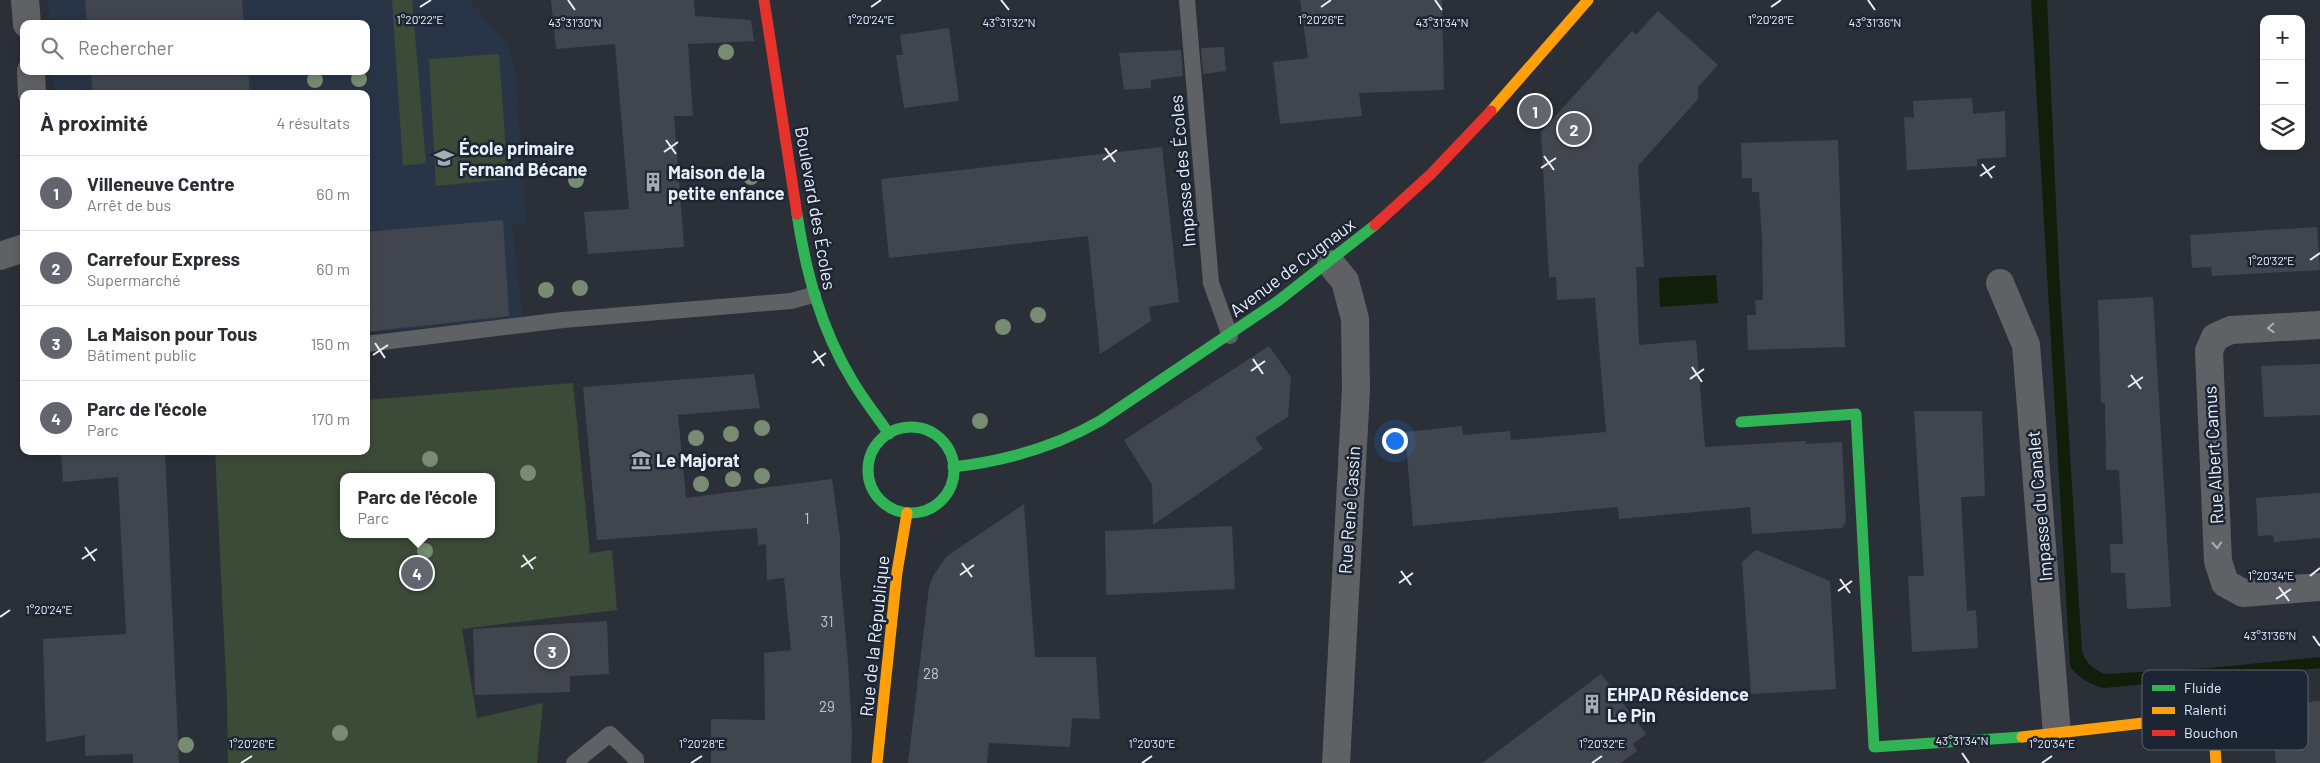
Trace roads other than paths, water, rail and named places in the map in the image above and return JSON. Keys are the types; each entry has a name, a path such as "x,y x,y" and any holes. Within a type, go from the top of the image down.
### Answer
{"street":[{"path":"25,0 27,20"},
{"name":"Boulevard des Écoles","path":"764,0 797,217 813,295 828,335 852,381 889,434"},
{"name":"Avenue de Cugnaux","path":"953,467 1002,458 1074,435 1230,336 1331,264 1396,207 1470,134 1588,0"},
{"path":"31,75 32,90"},
{"path":"0,256 20,249"},
{"name":"Rue René Cassin","path":"1331,264 1344,281 1355,319 1356,390 1336,763"},
{"name":"Impasse du Canalet","path":"2000,283 2026,345 2057,734"},
{"name":"Rue Albert Camus","path":"2320,325 2231,330 2215,337 2208,352 2218,561 2225,583 2243,593 2320,587"},
{"path":"1741,422 1856,414 1874,747 1912,746 2057,734 2142,724"},
{"path":"905,428 914,428 931,433 947,447 953,467 953,477 945,496 928,509 907,513 897,511 881,501 870,485 868,475 870,456 875,447 889,434 905,428"},
{"name":"Rue de la République","path":"877,763 897,572 907,513"},
{"path":"2215,750 2216,763"}],"lane":[{"name":"Impasse des Écoles","path":"1187,0 1211,283 1230,336"},
{"path":"370,344 563,320 791,301 813,295"},
{"path":"574,763 610,734 636,759 636,763"}],"place":[{"name":"Villeneuve Centre","path":"1535,111"},
{"name":"Carrefour Express","path":"1574,129"},
{"name":"École primaire Fernand Bécane","path":"444,158"},
{"name":"Maison de la petite enfance","path":"653,182"},
{"name":"Le Majorat","path":"641,460"},
{"name":"Parc de l'école","path":"417,573"},
{"name":"La Maison pour Tous","path":"552,651"},
{"name":"EHPAD Résidence Le Pin","path":"1592,704"}]}
